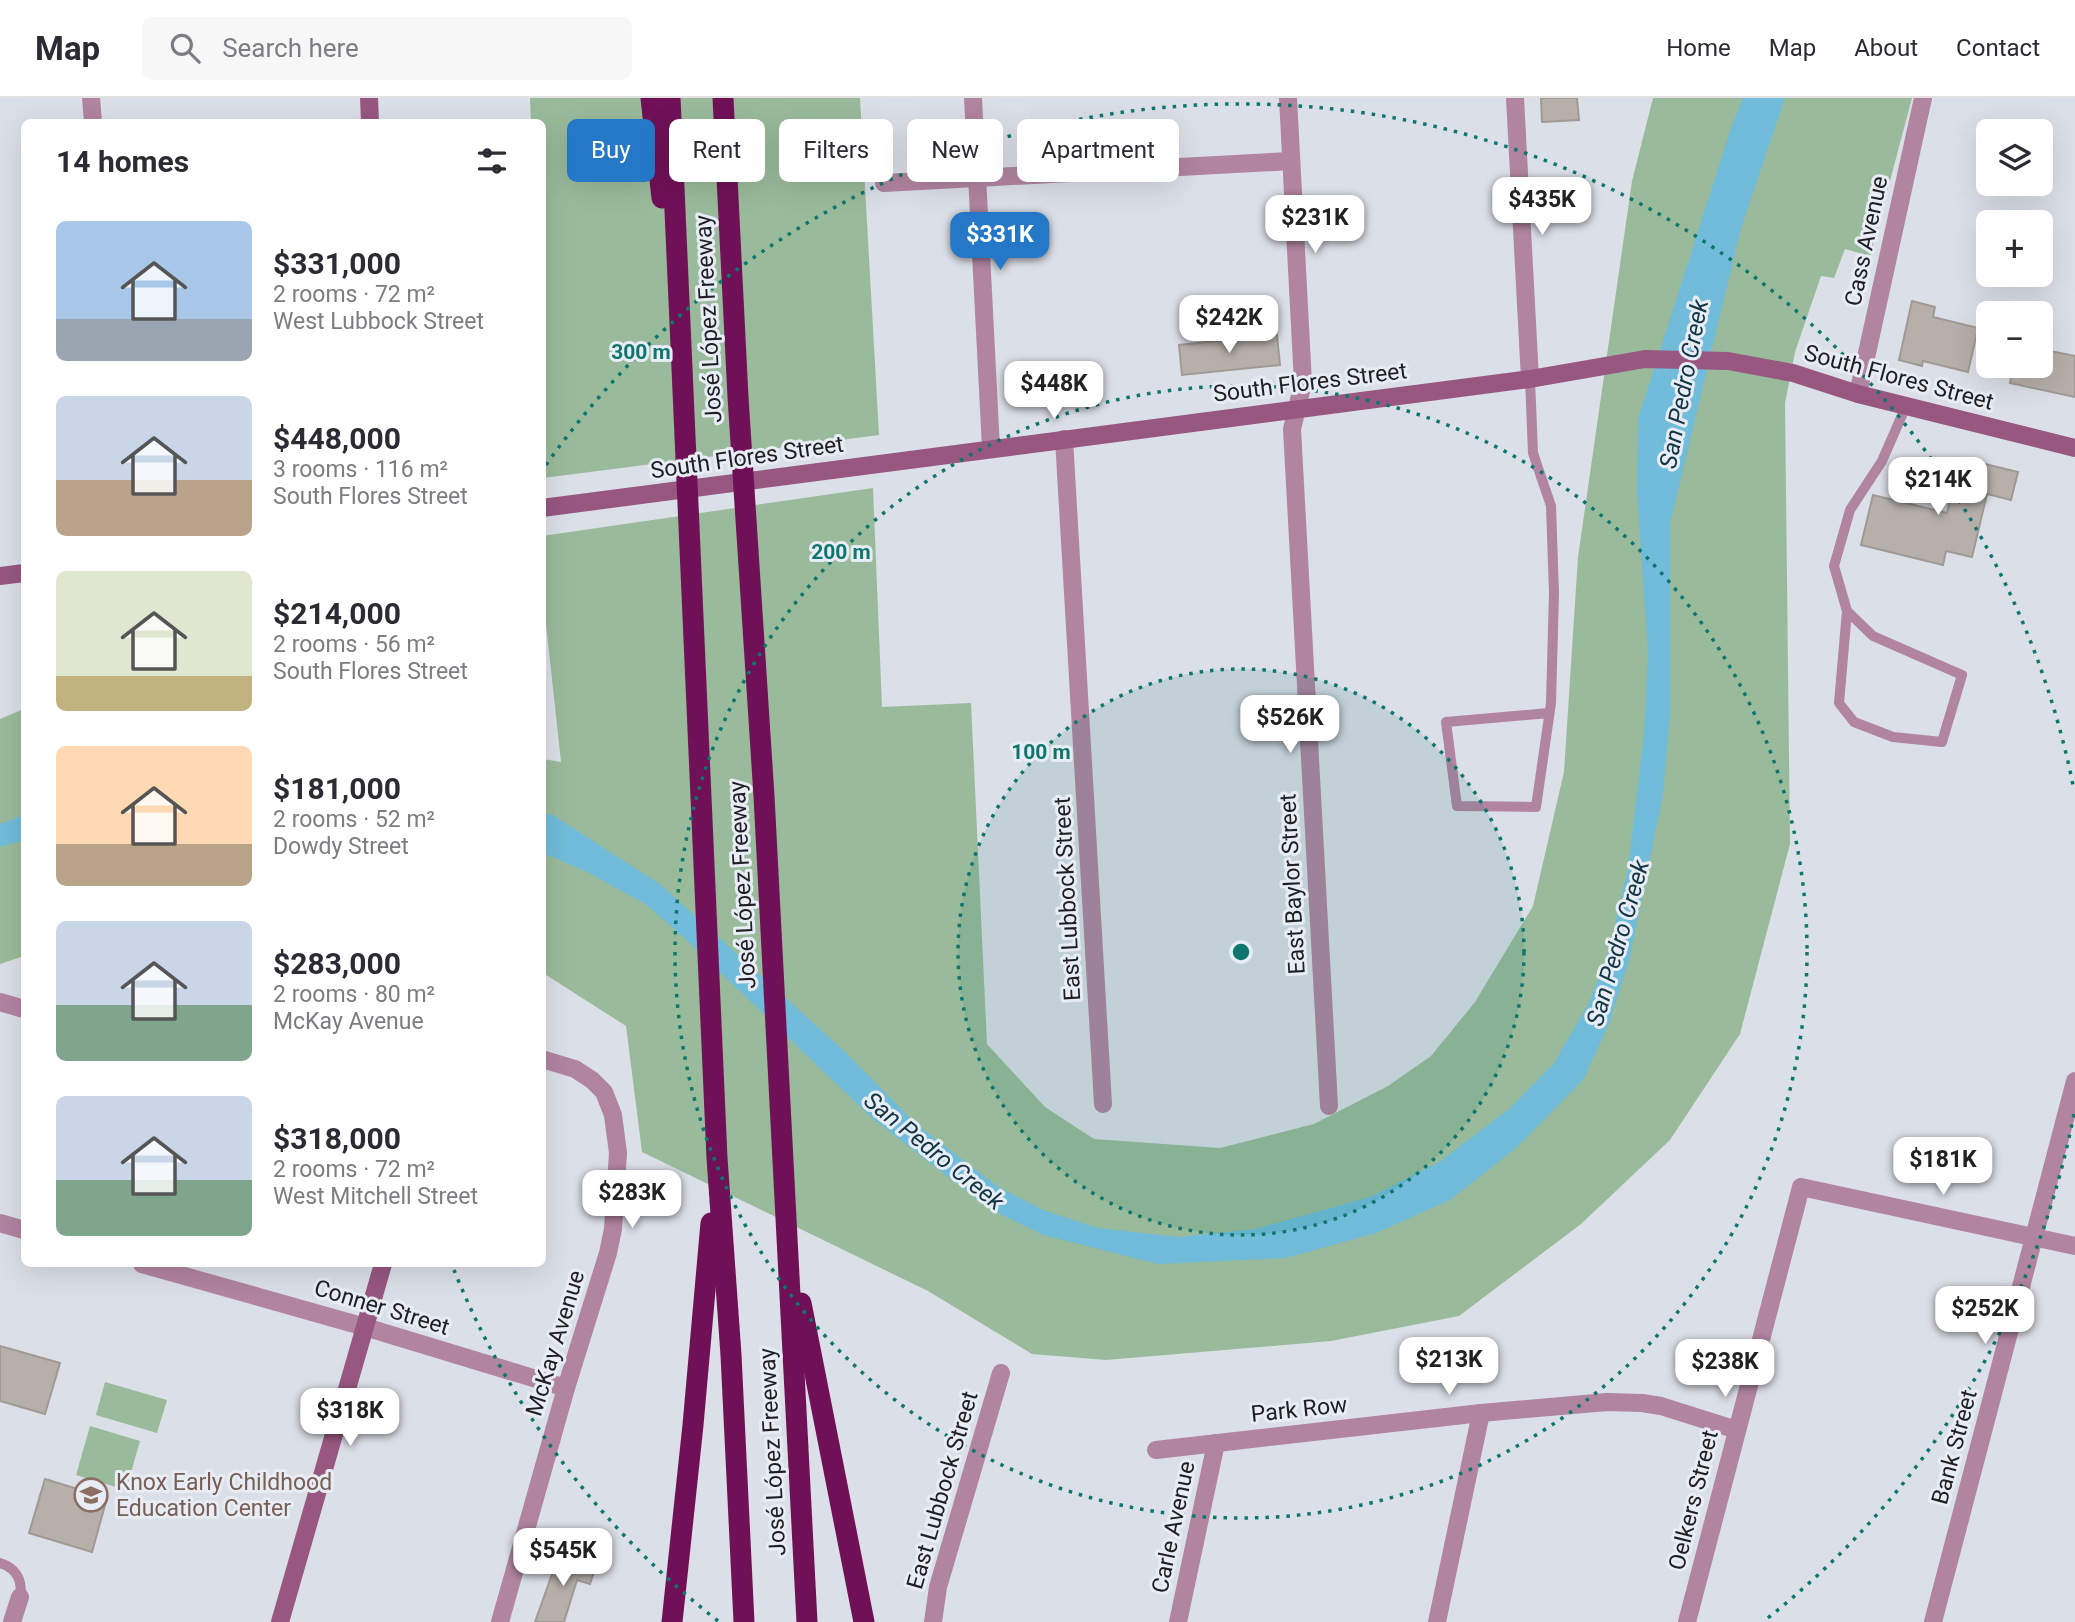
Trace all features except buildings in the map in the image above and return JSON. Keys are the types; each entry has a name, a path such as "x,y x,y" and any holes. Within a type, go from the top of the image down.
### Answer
{"highway":[{"path":"651,98 682,395"},
{"path":"670,98 682,395"},
{"path":"723,98 725,119"},
{"path":"728,119 729,98"},
{"name":"José López Freeway","path":"728,182 737,397 764,796 807,1622"},
{"name":"José López Freeway","path":"682,395 717,1149 731,1355 744,1622"},
{"path":"672,1622 693,1425 717,1149"},
{"path":"787,1228 864,1622"}],"main road":[{"path":"369,98 370,119"},
{"name":"South Flores Street","path":"546,507 1530,379 1645,359 1728,361 1793,373 1858,394 2075,448"},
{"path":"0,576 21,573"},
{"path":"279,1622 382,1267"}],"street":[{"path":"91,98 93,119"},
{"path":"973,98 974,119"},
{"name":"East Baylor Street","path":"1288,98 1303,383 1292,432 1329,1106"},
{"path":"1515,98 1530,379"},
{"name":"Cass Avenue","path":"1858,394 1923,98"},
{"path":"1003,178 1291,161"},
{"path":"884,183 907,182"},
{"path":"977,182 991,448"},
{"name":"East Lubbock Street","path":"1064,439 1104,1104"},
{"path":"0,1002 21,1008"},
{"name":"McKay Avenue","path":"500,1622 613,1229 617,1132 604,1092 575,1069 546,1060"},
{"name":"Bank Street","path":"1933,1622 2075,1081"},
{"name":"Oelkers Street","path":"1687,1622 1801,1187 2034,1236"},
{"path":"0,1223 21,1229"},
{"path":"2034,1236 2075,1246"},
{"name":"Conner Street","path":"153,1267 566,1388"},
{"name":"East Lubbock Street","path":"933,1622 938,1587 1001,1373"},
{"name":"Park Row","path":"1156,1450 1481,1413 1607,1402 1642,1402 1661,1406 1737,1430"},
{"path":"1437,1622 1481,1413"},
{"name":"Carle Avenue","path":"1178,1622 1216,1443"},
{"path":"12,1622 20,1597"}],"lane":[{"path":"1530,379 1533,453 1550,506 1554,593 1549,713 1536,807 1457,806 1446,722 1549,713"},
{"path":"1847,611 1873,636 1962,676 1942,742 1892,737 1854,722 1839,703 1847,611 1834,566 1850,510 1882,461 1906,406"},
{"path":"0,1563 8,1565 16,1573 20,1581 20,1597"}],"green space":[{"path":"530,98 860,98 861,119 779,119 779,182 865,182 879,435 546,478 546,119 531,119"},
{"path":"1653,98 1912,98 1870,256 1845,249 1834,278 1821,276 1795,352 1785,403 1790,844 1740,1034 1670,1140 1581,1224 1459,1316 1331,1341 1106,1360 1032,1354 928,1291 642,1152 626,1026 546,975 546,760 561,762 546,624 546,535 873,488 882,707 971,703 987,1044 1045,1107 1094,1139 1220,1148 1314,1124 1388,1086 1431,1056 1475,1002 1533,906 1564,772 1578,557 1632,181"},
{"path":"21,710 21,957 0,964 0,719"},
{"path":"105,1382 167,1400 157,1433 96,1415"},
{"path":"90,1426 140,1441 126,1490 76,1475"}],"water":[{"name":"San Pedro Creek","path":"1743,98 1785,98 1741,228 1670,524 1670,714 1663,794 1630,957 1609,1024 1583,1080 1516,1148 1450,1200 1376,1233 1286,1258 1158,1264 1043,1235 988,1208 872,1118 680,934 644,903 585,871 546,854 546,814 553,815 661,885 843,1050 916,1124 997,1186 1043,1210 1098,1228 1178,1237 1255,1229 1370,1197 1439,1162 1509,1109 1554,1063 1589,1003 1610,947 1628,868 1644,734 1648,653 1637,492 1638,419"},
{"path":"21,816 21,841 0,847 0,824"}],"place":[{"name":"Knox Early Childhood Education Center","path":"91,1495"}]}
